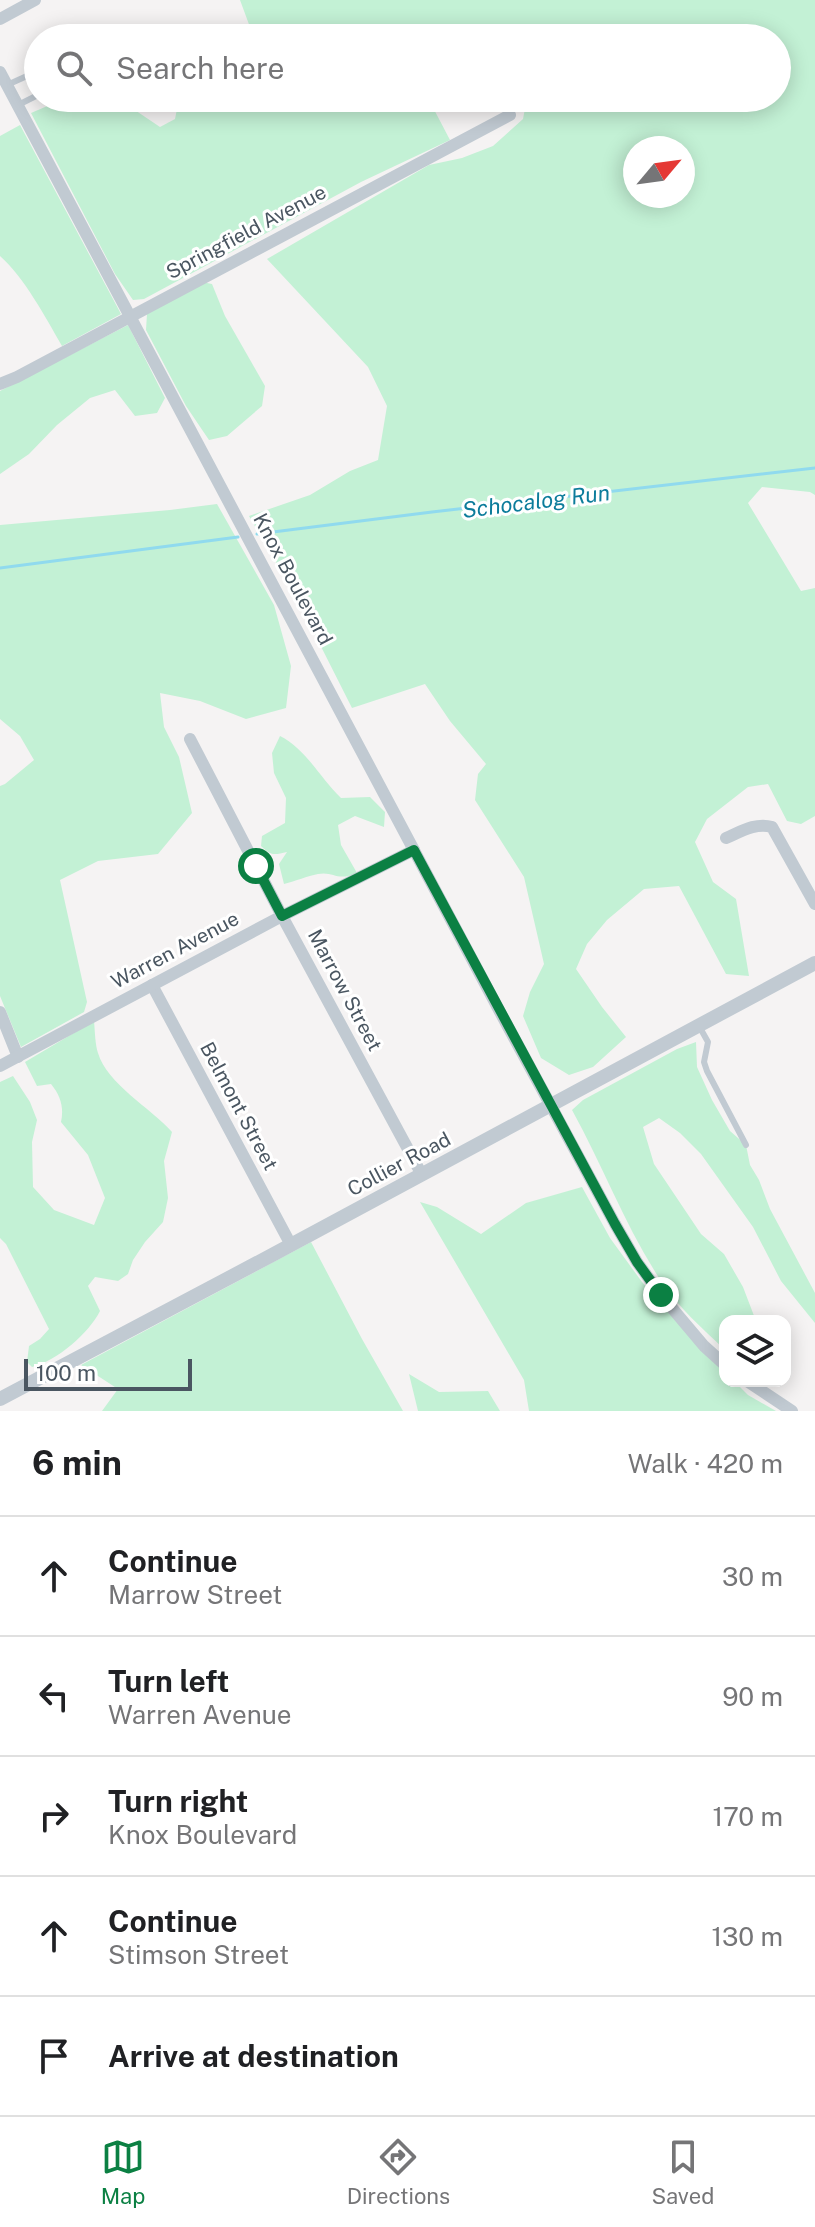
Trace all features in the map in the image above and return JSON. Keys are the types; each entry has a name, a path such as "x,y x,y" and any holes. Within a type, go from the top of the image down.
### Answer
{"street":[{"path":"0,19 35,0"},
{"name":"Knox Boulevard","path":"0,72 550,1105 637,1262 693,1335 719,1359"},
{"name":"Springfield Avenue","path":"0,384 510,115"},
{"name":"Marrow Street","path":"190,739 422,1175"},
{"path":"726,838 755,826 765,824 772,827 815,904"},
{"name":"Warren Avenue","path":"0,1066 282,916 414,850"},
{"name":"Collier Road","path":"0,1399 815,963"},
{"name":"Belmont Street","path":"152,985 291,1245"},
{"path":"0,1012 18,1057"},
{"path":"756,1387 792,1411"}],"lane":[{"path":"7,85 24,77"},
{"path":"18,105 24,102"},
{"path":"699,1026 708,1042 704,1062 707,1071 746,1145"}],"green space":[{"path":"240,0 815,0 815,495 762,487 748,503 801,591 815,588 815,816 801,824 787,821 768,784 748,787 707,819 695,842 713,882 736,899 749,976 726,974 679,886 644,889 607,920 587,944 576,969 626,1037 593,1067 569,1075 541,1058 523,1016 530,992 544,964 524,877 475,800 478,774 486,764 450,721 425,684 352,708 296,597 249,516 310,495 350,471 378,460 387,406 368,367 267,259 429,165 462,158 493,146 523,119 524,112 791,112 791,24 249,24"},
{"path":"138,112 160,127 175,119 176,112 435,112 450,140 361,182 144,299 133,300 115,274 31,113"},
{"path":"20,125 121,314 62,346 26,286 0,256 0,136"},
{"path":"202,282 212,284 225,316 265,386 262,406 227,436 209,440 186,406 146,330 147,314"},
{"path":"128,325 165,398 157,413 135,416 115,390 90,398 57,425 29,454 0,474 0,391"},
{"path":"217,504 274,605 291,666 286,708 246,719 200,701 160,693 164,727 179,757 192,813 158,854 98,861 60,880 87,1002 84,1012 21,1047 0,996 0,786 34,760 20,736 0,719 0,525"},
{"path":"280,736 305,756 341,798 370,797 385,812 384,827 355,816 338,825 341,845 357,873 345,877 318,874 284,884 279,864 287,852 273,854 261,846 262,836 285,823 286,798 274,773 272,753"},
{"path":"94,1021 98,1053 110,1075 172,1132 164,1161 168,1198 163,1222 145,1242 128,1274 118,1281 95,1277 88,1286 100,1311 88,1328 52,1359 32,1367 27,1362 29,1346 49,1329 6,1244 0,1238 0,1082 13,1076 30,1102 37,1120 32,1142 33,1187 54,1210 94,1225 105,1198 88,1155 61,1122 61,1102 51,1084 37,1086 25,1062"},
{"path":"696,1042 697,1067 712,1100 730,1131 746,1145 750,1165 770,1209 815,1293 815,1323 781,1281 753,1227 701,1154 659,1118 643,1127 654,1164 701,1234 724,1254 743,1287 754,1315 719,1315 719,1344 668,1291 637,1240 572,1110 583,1100 677,1049"},
{"path":"582,1187 610,1238 642,1282 719,1365 719,1387 740,1387 776,1411 529,1411 524,1380 420,1202 437,1207 481,1234 526,1203"},
{"path":"311,1242 403,1411 102,1411 118,1389 81,1365"},
{"path":"409,1374 439,1392 488,1391 500,1411 418,1411"}],"waterway":[{"name":"Schocalog Run","path":"257,534 815,468"},
{"name":"Schocalog Run","path":"0,568 238,537"}],"route":[{"path":"256,866 282,916 414,850 615,1224 661,1295"}]}
